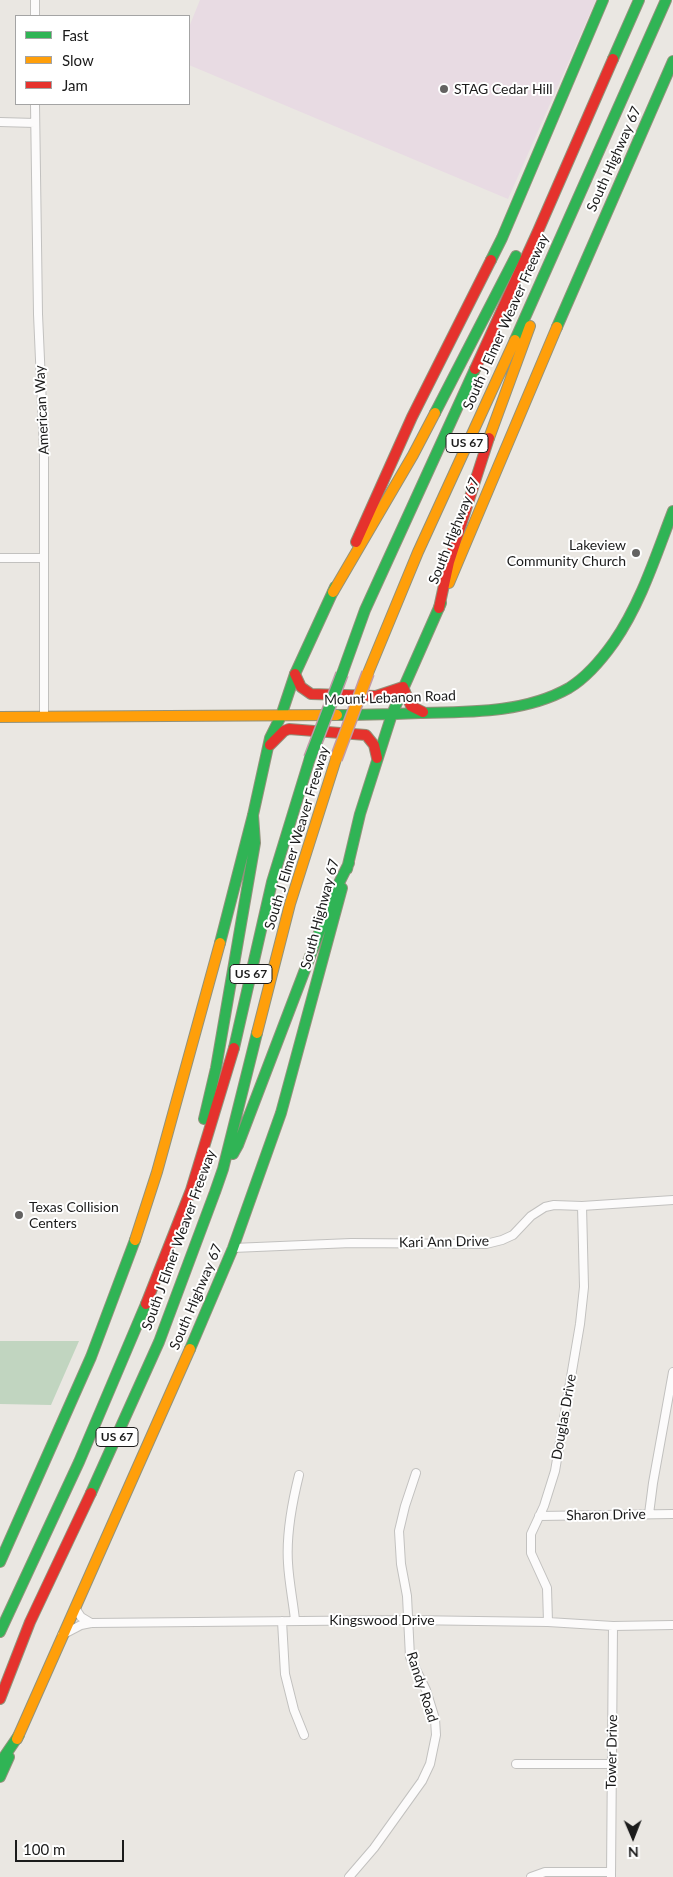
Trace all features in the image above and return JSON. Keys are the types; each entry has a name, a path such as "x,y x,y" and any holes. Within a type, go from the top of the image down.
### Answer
{"main road":[{"path":"0,1562 91,1357 127,1264 201,1016 253,815 270,746 270,738 282,716 295,674 412,416 502,238 603,0"},
{"name":"South J Elmer Weaver Freeway","path":"0,1632 79,1462 127,1352 191,1190 234,1049 272,882 310,758 365,610 538,231 639,0"},
{"name":"South J Elmer Weaver Freeway","path":"0,1699 30,1622 114,1444 159,1342 223,1169 290,904 336,758 368,673 418,552 571,216 666,0"},
{"name":"South Highway 67","path":"0,1777 169,1399 233,1248 281,1113 349,863 360,814 392,714 673,60"},
{"path":"439,608 444,577 494,423 515,363 568,236 571,216"},
{"path":"333,592 412,455 520,250 538,231"},
{"name":"Mount Lebanon Road","path":"0,717 282,716 424,713 516,707 552,696 581,679 609,649 637,605 673,511"},
{"path":"295,674 301,687 311,694 376,696 403,687 411,706 424,713"},
{"path":"270,746 284,731 289,729 366,735 374,745 378,759"},
{"path":"191,1190 198,1146 216,1068 255,843 253,815"},
{"path":"223,1169 238,1145 335,890 349,863"},
{"path":"0,1763 19,1735"}],"street":[{"path":"35,0 35,15"},
{"name":"American Way","path":"35,105 38,314 44,451 44,716"},
{"path":"0,122 35,123"},
{"path":"0,558 43,558"},
{"name":"Kari Ann Drive","path":"233,1248 351,1243 486,1244 513,1235 532,1216 546,1207 554,1205 582,1206 673,1200"},
{"name":"Douglas Drive","path":"548,1622 546,1588 531,1553 530,1543 531,1534 548,1495 555,1471 580,1324 584,1287 582,1206"},
{"path":"649,1514 673,1372"},
{"name":"Randy Road","path":"349,1877 374,1848 422,1781 430,1764 436,1735 435,1719 426,1690 410,1657 407,1596 401,1564 399,1531 416,1472"},
{"path":"295,1620 288,1562 288,1544 293,1502 299,1475"},
{"name":"Sharon Drive","path":"539,1516 673,1514"},
{"path":"74,1608 81,1617 91,1623"},
{"name":"Kingswood Drive","path":"62,1635 81,1625 91,1623 407,1620 548,1622 613,1626 673,1625"},
{"path":"282,1621 285,1674 294,1710 304,1735"},
{"name":"Tower Drive","path":"611,1875 613,1626"},
{"path":"516,1764 611,1764"},
{"path":"531,1877 545,1872 611,1875"}],"shaded area":[{"path":"200,0 596,0 508,199 190,65 190,25"}],"green space":[{"path":"0,1341 79,1341 51,1405 0,1404"}],"traffic: fast":[{"path":"491,260 603,0"},
{"path":"613,59 639,0"},
{"path":"515,340 666,0"},
{"path":"557,327 673,61"},
{"path":"435,413 516,256"},
{"path":"342,674 365,610 475,369"},
{"path":"337,715 497,710 534,702 569,688 582,679 599,661 624,627 647,578 673,511"},
{"path":"220,943 253,815 270,738 281,716 295,674 335,587"},
{"path":"347,869 360,814 392,714 441,603"},
{"path":"310,758 342,674"},
{"path":"234,1048 272,882 310,758"},
{"path":"204,1119 216,1068 255,843 253,815"},
{"path":"233,1154 335,891 349,863"},
{"path":"190,1349 233,1248 281,1113 342,888"},
{"path":"91,1493 159,1342 215,1192 223,1169 257,1033"},
{"path":"0,1562 91,1357 135,1240"},
{"path":"0,1632 79,1462 146,1304"},
{"path":"0,1763 19,1735"},
{"path":"0,1777 9,1757"}],"traffic: slow":[{"path":"489,438 530,326"},
{"path":"449,583 557,327"},
{"path":"368,673 418,552 515,340"},
{"path":"333,592 413,455 435,413"},
{"path":"336,759 368,673"},
{"path":"0,717 337,715"},
{"path":"257,1033 290,904 336,759"},
{"path":"135,1240 157,1172 220,943"},
{"path":"17,1739 190,1349"}],"traffic: jam":[{"path":"475,369 613,59"},
{"path":"356,542 412,417 491,260"},
{"path":"439,608 449,562 489,438"},
{"path":"295,674 301,687 311,694 376,696 403,687 411,706 423,712"},
{"path":"270,745 284,731 289,729 366,735 374,745 377,758"},
{"path":"146,1304 191,1190 234,1048"},
{"path":"0,1699 30,1622 91,1493"}],"place":[{"name":"STAG Cedar Hill","path":"444,89"},
{"name":"Lakeview Community Church","path":"636,553"},
{"name":"Texas Collision Centers","path":"19,1215"}]}
